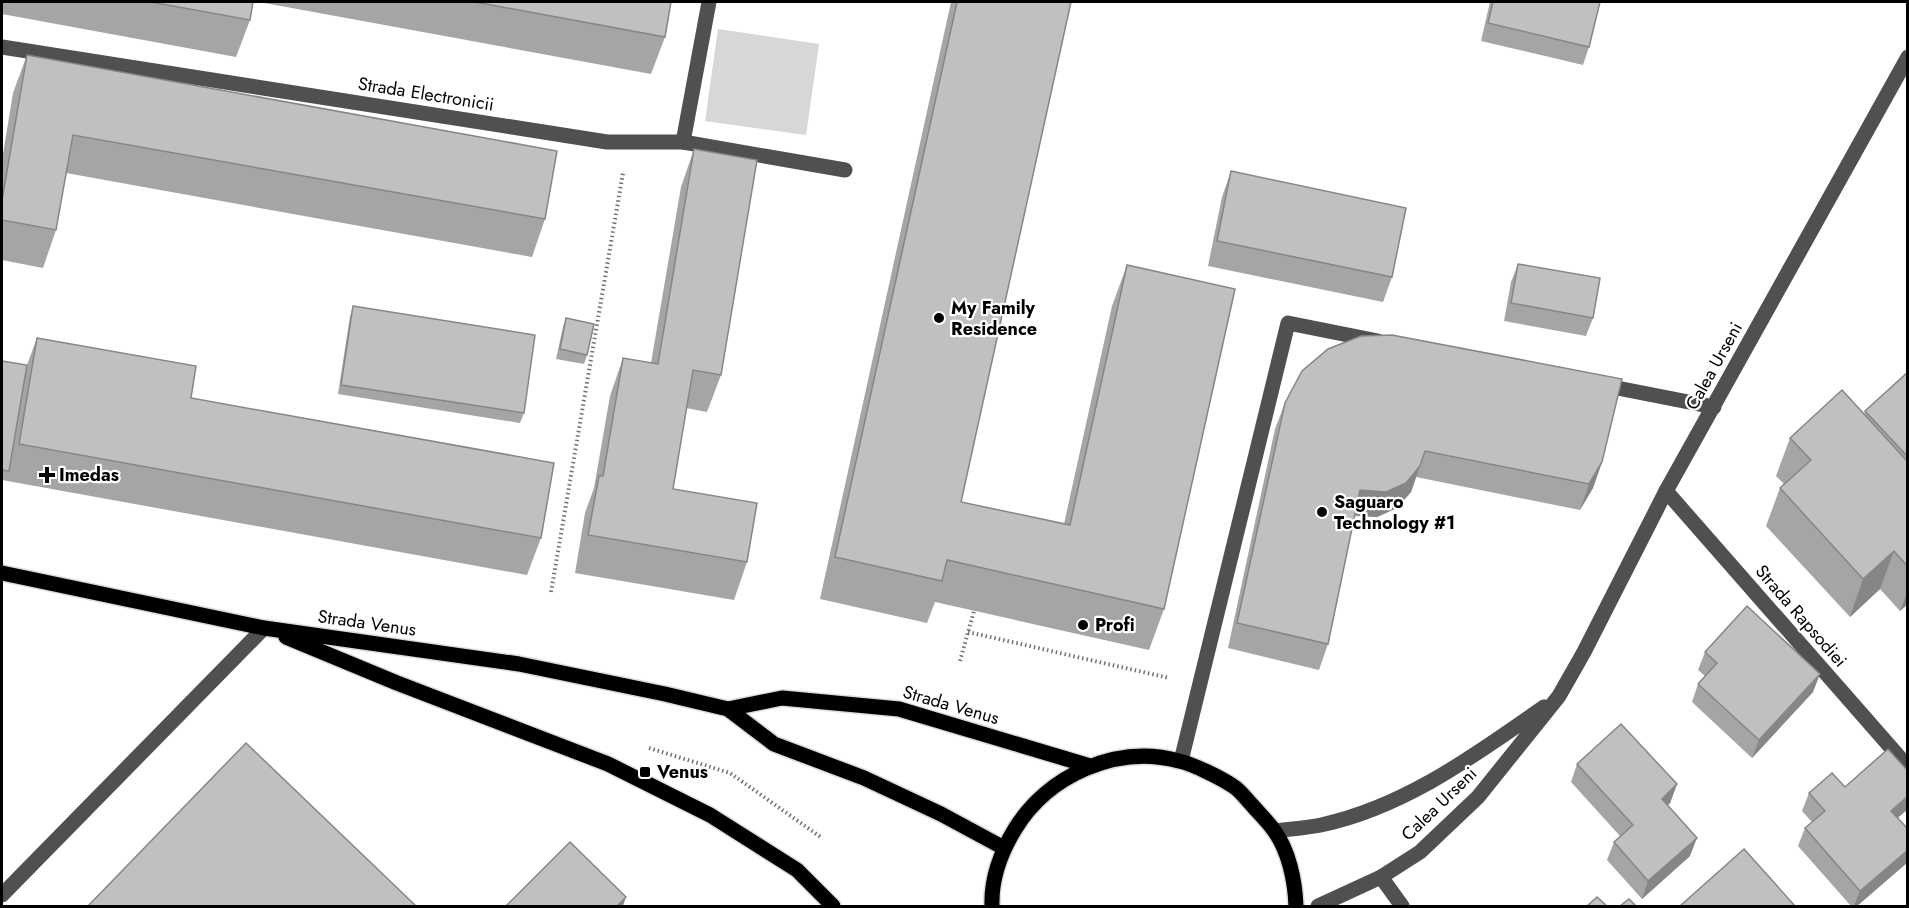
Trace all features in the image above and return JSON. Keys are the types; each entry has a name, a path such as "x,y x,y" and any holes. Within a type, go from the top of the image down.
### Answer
{"main road":[{"name":"Strada Venus","path":"2,573 264,628 519,664 728,709 774,744 864,778 941,814 1004,848"},
{"path":"264,628 397,683 608,764 719,821 796,870 834,906"},
{"name":"Strada Venus","path":"728,709 782,698 898,709 1090,766"},
{"path":"992,906 992,892 1004,848 1025,813 1054,785 1090,766 1120,758 1151,756 1181,761 1235,786 1275,831 1287,858 1295,887 1296,906"}],"street":[{"path":"683,142 709,2"},
{"name":"Strada Electronicii","path":"2,47 606,142 683,142 845,170"},
{"name":"Calea Urseni","path":"1318,906 1381,877 1420,852 1478,797 1559,696 1666,491 1908,57"},
{"path":"1181,761 1288,323 1391,344"},
{"path":"1586,382 1714,407"},
{"name":"Strada Rapsodiei","path":"1666,491 1908,767"},
{"path":"2,896 156,735 264,628"},
{"name":"Calea Urseni","path":"1275,831 1320,825 1395,800 1459,767 1559,696"},
{"path":"1381,877 1402,906"}],"path":[{"path":"551,592 628,142"},
{"path":"960,661 974,611"},
{"path":"968,632 1169,678"},
{"path":"640,746 730,773 822,838"}],"shaded area":[{"path":"718,29 819,44 806,135 705,121"}],"building":[{"path":"151,2 253,2 250,20"},
{"path":"475,2 671,2 665,37"},
{"name":"My Family Residence","path":"957,2 1071,2 961,502 1070,525 1127,265 1235,289 1164,609 947,560 942,581 835,557"},
{"path":"1493,2 1600,2 1589,47 1488,23"},
{"path":"27,55 557,151 545,219 73,135 56,230 2,220 2,200"},
{"path":"694,149 757,160 721,375 693,370 673,489 757,503 747,562 588,535 599,476 603,476 623,358 658,364"},
{"path":"1231,171 1406,208 1392,277 1217,241"},
{"path":"1518,264 1600,278 1593,318 1511,303"},
{"path":"353,306 535,335 524,413 341,385"},
{"path":"566,318 594,324 587,355 560,349"},
{"name":"Saguaro Technology #1","path":"1392,335 1622,379 1602,462 1589,484 1425,451 1420,466 1406,483 1386,492 1360,490 1328,644 1237,623 1285,403 1302,371 1328,349 1361,336"},
{"path":"37,338 196,366 191,398 554,463 541,538 19,444"},
{"path":"2,361 27,365 9,471 2,470"},
{"path":"1908,372 1908,457 1865,411"},
{"path":"1842,390 1908,462 1908,567 1894,551 1863,579 1780,488 1811,460 1790,438"},
{"path":"1747,606 1820,674 1759,740 1698,684 1717,663 1705,652"},
{"path":"1621,724 1677,784 1662,799 1697,838 1648,881 1614,842 1633,825 1577,764"},
{"path":"246,743 416,906 88,906"},
{"path":"1888,749 1908,771 1908,796 1891,811 1908,829 1908,850 1860,891 1805,828 1825,811 1809,793 1832,773 1845,787"},
{"path":"570,842 626,897 617,906 506,906"},
{"path":"1744,849 1795,906 1680,906"},
{"path":"1597,897 1607,906 1587,906"},
{"path":"1629,899 1636,906 1620,906"}],"place":[{"name":"My Family Residence","path":"939,318"},
{"name":"Imedas","path":"47,475"},
{"name":"Saguaro Technology #1","path":"1322,512"},
{"name":"Profi","path":"1083,625"},
{"name":"Venus","path":"645,772"}]}
